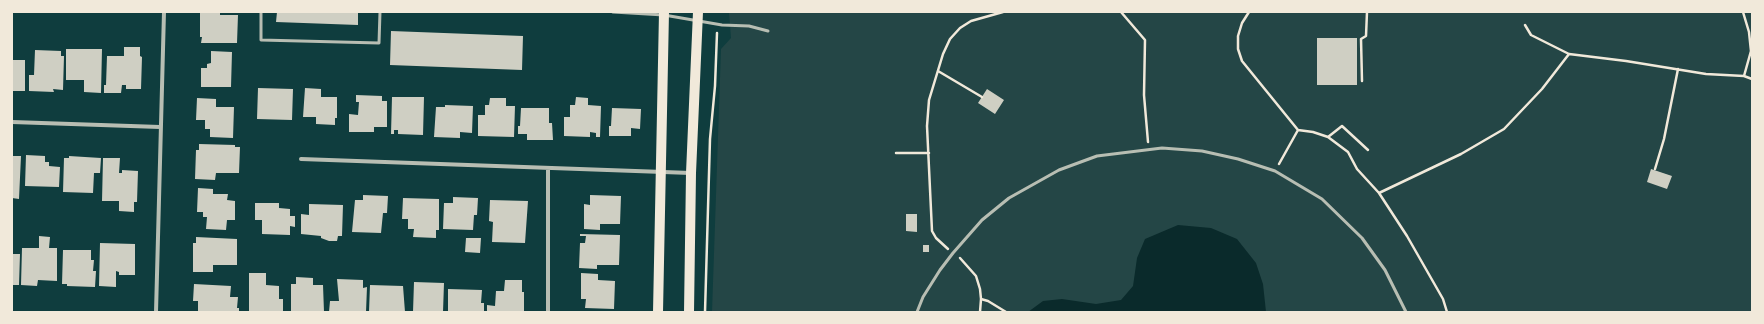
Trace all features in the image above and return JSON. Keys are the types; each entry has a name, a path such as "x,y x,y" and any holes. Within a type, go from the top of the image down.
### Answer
{"main road":[{"path":"658,312 664,13"},
{"path":"689,312 691,173 698,16"}],"street":[{"path":"156,312 164,12"},
{"path":"12,122 160,127"},
{"path":"301,159 691,173"},
{"path":"548,168 548,312"}],"lane":[{"path":"262,12 261,40 379,43 380,12"},
{"path":"613,12 664,13 698,16 722,25 749,26 768,32"},
{"path":"917,312 923,297 953,253 978,224 1008,198 1059,170 1097,156 1162,148 1202,151 1238,159 1275,171 1322,198 1362,238 1385,270 1406,312"}],"path":[{"path":"980,312 980,289 976,276 963,260 936,238 932,231 928,111 943,54 950,40 960,28 971,21 1003,12"},
{"path":"1121,12 1145,40 1144,95 1149,149"},
{"path":"1249,12 1242,23 1238,36 1238,49 1242,61 1298,130 1313,132 1328,138 1348,152 1357,169 1379,193 1407,236 1443,299 1447,312"},
{"path":"1362,81 1361,39 1366,36 1367,12"},
{"path":"1743,12 1749,32 1751,51 1744,76"},
{"path":"705,312 710,139 715,86 717,34 722,25"},
{"path":"1525,25 1531,35 1569,54 1706,74 1744,76 1752,79"},
{"path":"1379,193 1461,154 1504,129 1542,90 1569,54"},
{"path":"1655,169 1664,139 1678,69"},
{"path":"938,71 982,97"},
{"path":"1328,138 1342,126 1368,150"},
{"path":"1275,171 1298,130"},
{"path":"896,153 929,153"},
{"path":"981,299 988,301 1006,312"}],"shaded area":[{"path":"729,12 1752,12 1752,312 712,312 721,49 731,38"},
{"path":"1178,225 1211,228 1237,239 1256,263 1263,284 1266,312 1028,312 1043,301 1062,299 1096,304 1121,300 1133,286 1137,258 1145,239"}],"building":[{"path":"200,12 220,12 220,15 238,15 237,43 201,43"},
{"path":"277,12 358,12 358,25 276,22"},
{"path":"391,31 523,36 522,70 390,65"},
{"path":"1317,38 1357,38 1357,85 1317,85"},
{"path":"124,47 140,47 140,56 142,57 141,89 126,89 126,85 122,85 121,93 104,93 104,85 106,85 107,56 124,56"},
{"path":"66,49 102,49 101,93 84,92 84,80 66,80"},
{"path":"35,50 61,51 61,56 64,56 63,90 53,89 54,92 29,91 29,75 34,75"},
{"path":"211,51 232,52 231,87 201,87 201,68 207,68 207,64 211,63"},
{"path":"12,60 25,60 25,91 12,91"},
{"path":"258,88 293,89 292,120 257,119"},
{"path":"305,88 321,89 321,97 337,97 337,118 335,118 335,125 316,124 316,117 303,117"},
{"path":"987,89 1004,100 995,114 978,103"},
{"path":"356,95 382,96 382,101 387,101 387,127 374,127 374,132 349,132 349,114 358,115 359,102 356,102"},
{"path":"392,97 424,97 423,135 398,134 398,130 394,130 394,134 391,134"},
{"path":"576,97 588,98 588,105 601,106 600,137 596,137 596,133 590,132 590,137 564,136 564,117 570,117 570,105 575,105"},
{"path":"197,98 216,99 216,107 234,107 233,138 210,137 210,129 205,129 205,120 196,120"},
{"path":"490,98 506,98 506,106 515,106 514,137 478,136 478,115 485,115 485,105 489,105"},
{"path":"445,105 473,106 472,133 460,132 460,138 434,137 436,107 445,107"},
{"path":"521,108 549,108 549,123 552,123 553,140 527,140 527,134 518,134"},
{"path":"612,108 641,109 640,129 631,128 631,136 609,136"},
{"path":"199,144 235,145 235,147 240,147 239,173 216,173 215,180 195,179 196,150 199,150"},
{"path":"26,155 45,156 45,162 49,162 49,166 60,167 59,187 25,186"},
{"path":"12,156 21,156 19,199 12,198"},
{"path":"69,156 101,158 100,173 94,173 93,193 63,192 64,158 69,158"},
{"path":"103,158 120,158 119,173 122,173 122,170 138,171 137,202 134,202 134,212 119,211 119,201 102,201"},
{"path":"1651,169 1672,176 1667,189 1647,182"},
{"path":"198,188 213,189 213,194 228,194 227,200 235,201 235,220 227,220 226,230 206,229 207,217 203,217 203,212 197,212"},
{"path":"363,195 388,196 387,213 383,213 381,233 352,232 355,200 363,200"},
{"path":"590,195 621,196 620,224 600,224 600,230 584,229 584,204 590,205"},
{"path":"453,197 478,198 477,215 474,215 473,230 443,229 444,203 453,203"},
{"path":"403,198 439,199 439,230 436,230 436,238 413,237 414,229 408,229 408,219 402,219"},
{"path":"490,200 528,201 525,243 492,242 493,222 489,221"},
{"path":"255,203 279,203 279,208 290,209 290,216 295,216 295,227 290,226 290,235 262,234 262,220 255,220"},
{"path":"309,204 343,205 342,236 338,236 337,241 329,241 321,238 321,236 301,234 301,214 309,215"},
{"path":"906,214 917,214 917,232 906,231"},
{"path":"580,234 620,235 619,265 597,265 597,269 579,268 580,243 585,243 586,236 580,236"},
{"path":"39,236 50,237 49,248 57,248 57,281 38,280 37,286 21,285 22,248 39,248"},
{"path":"196,237 237,239 237,265 213,265 213,272 193,272 193,243 196,243"},
{"path":"466,238 481,238 480,253 465,252"},
{"path":"100,243 135,244 135,275 119,275 119,272 116,271 116,287 99,286"},
{"path":"923,245 929,245 929,252 923,252"},
{"path":"63,250 91,250 91,260 94,260 93,271 96,271 95,287 67,286 67,284 62,284"},
{"path":"12,254 20,254 19,285 12,285"},
{"path":"249,273 266,273 266,285 279,286 279,299 283,299 283,312 249,311"},
{"path":"581,273 598,274 598,280 615,281 614,309 585,308 586,299 581,299"},
{"path":"296,277 313,278 313,285 323,285 324,312 291,311 291,284 296,284"},
{"path":"337,279 363,280 363,288 367,287 366,312 329,312 330,301 339,301"},
{"path":"505,280 522,280 522,292 524,292 524,312 487,312 487,305 495,306 496,291 504,291"},
{"path":"414,282 444,283 443,312 413,312"},
{"path":"194,284 231,286 230,297 238,297 237,308 239,308 239,312 198,312 198,301 193,301"},
{"path":"370,285 403,286 405,312 369,312"},
{"path":"448,289 482,290 481,303 484,303 484,312 448,312"}]}
